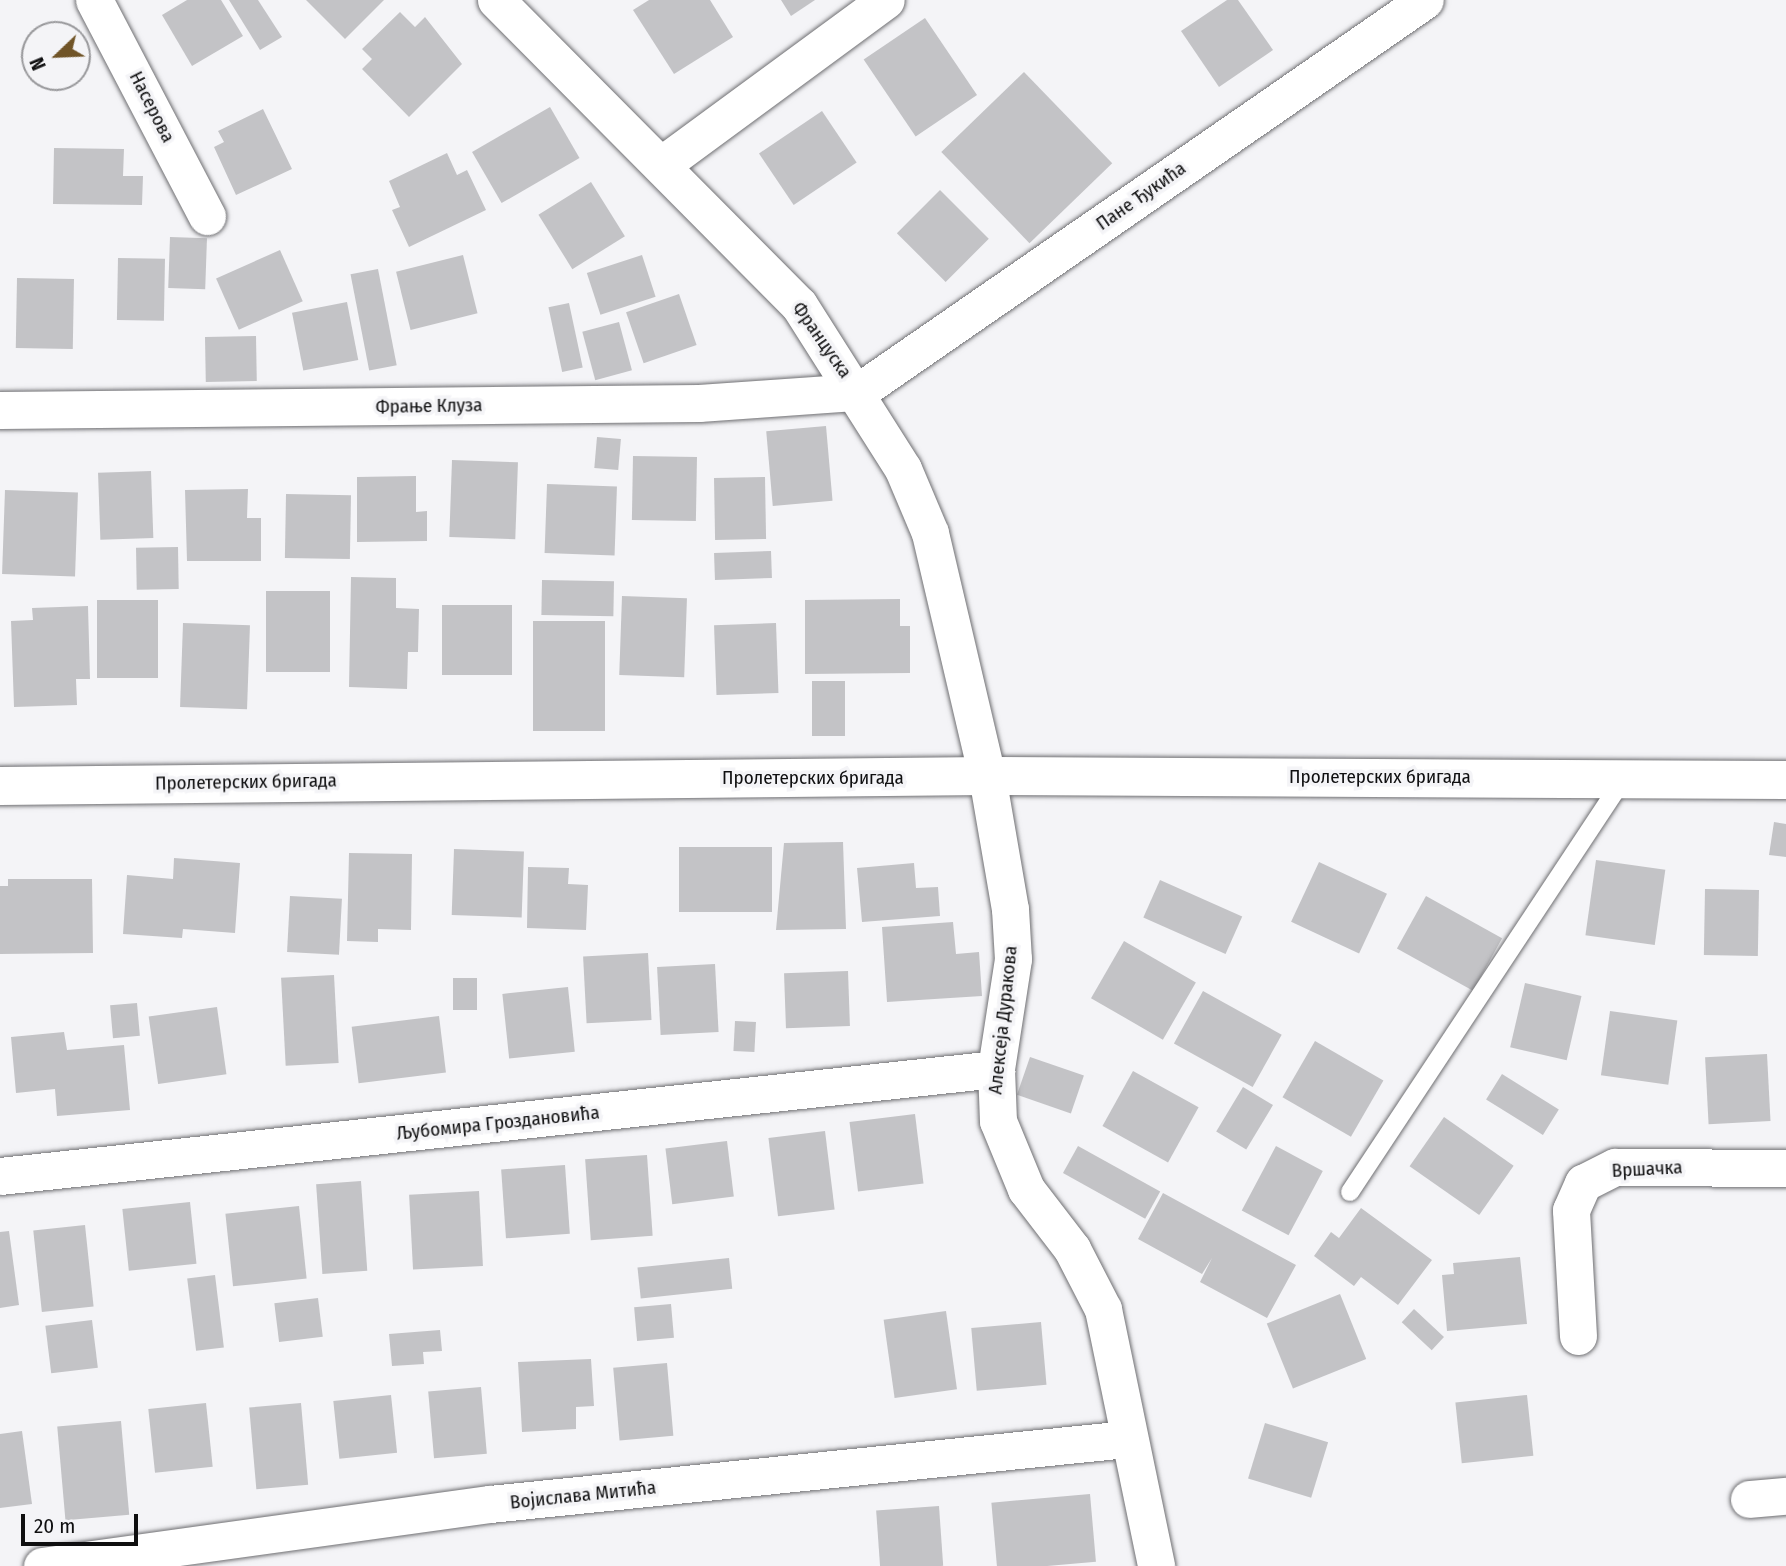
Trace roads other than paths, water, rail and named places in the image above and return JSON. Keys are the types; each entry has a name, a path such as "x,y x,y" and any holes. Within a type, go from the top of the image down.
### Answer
{"street":[{"name":"Насерова","path":"94,0 207,216"},
{"name":"Француска","path":"496,0 664,163 799,305 858,392 903,469 930,533 987,776"},
{"path":"664,163 886,0"},
{"name":"Пане Ђукића","path":"858,392 1425,0"},
{"name":"Фрање Клуза","path":"0,410 699,403 858,392"},
{"name":"Пролетерских бригада","path":"0,786 987,776 1786,780"},
{"name":"Алексеја Дуракова","path":"987,776 1013,959 996,1069 998,1121 1026,1189 1072,1249 1103,1309 1127,1439 1156,1566"},
{"name":"Љубомира Гроздановића","path":"0,1177 996,1069"},
{"name":"Вршачка","path":"1578,1336 1571,1210 1583,1183 1615,1167 1786,1168"},
{"name":"Војислава Митића","path":"42,1566 490,1504 1127,1439"},
{"path":"1749,1499 1786,1496"}],"lane":[{"path":"1350,1192 1625,778"}]}
